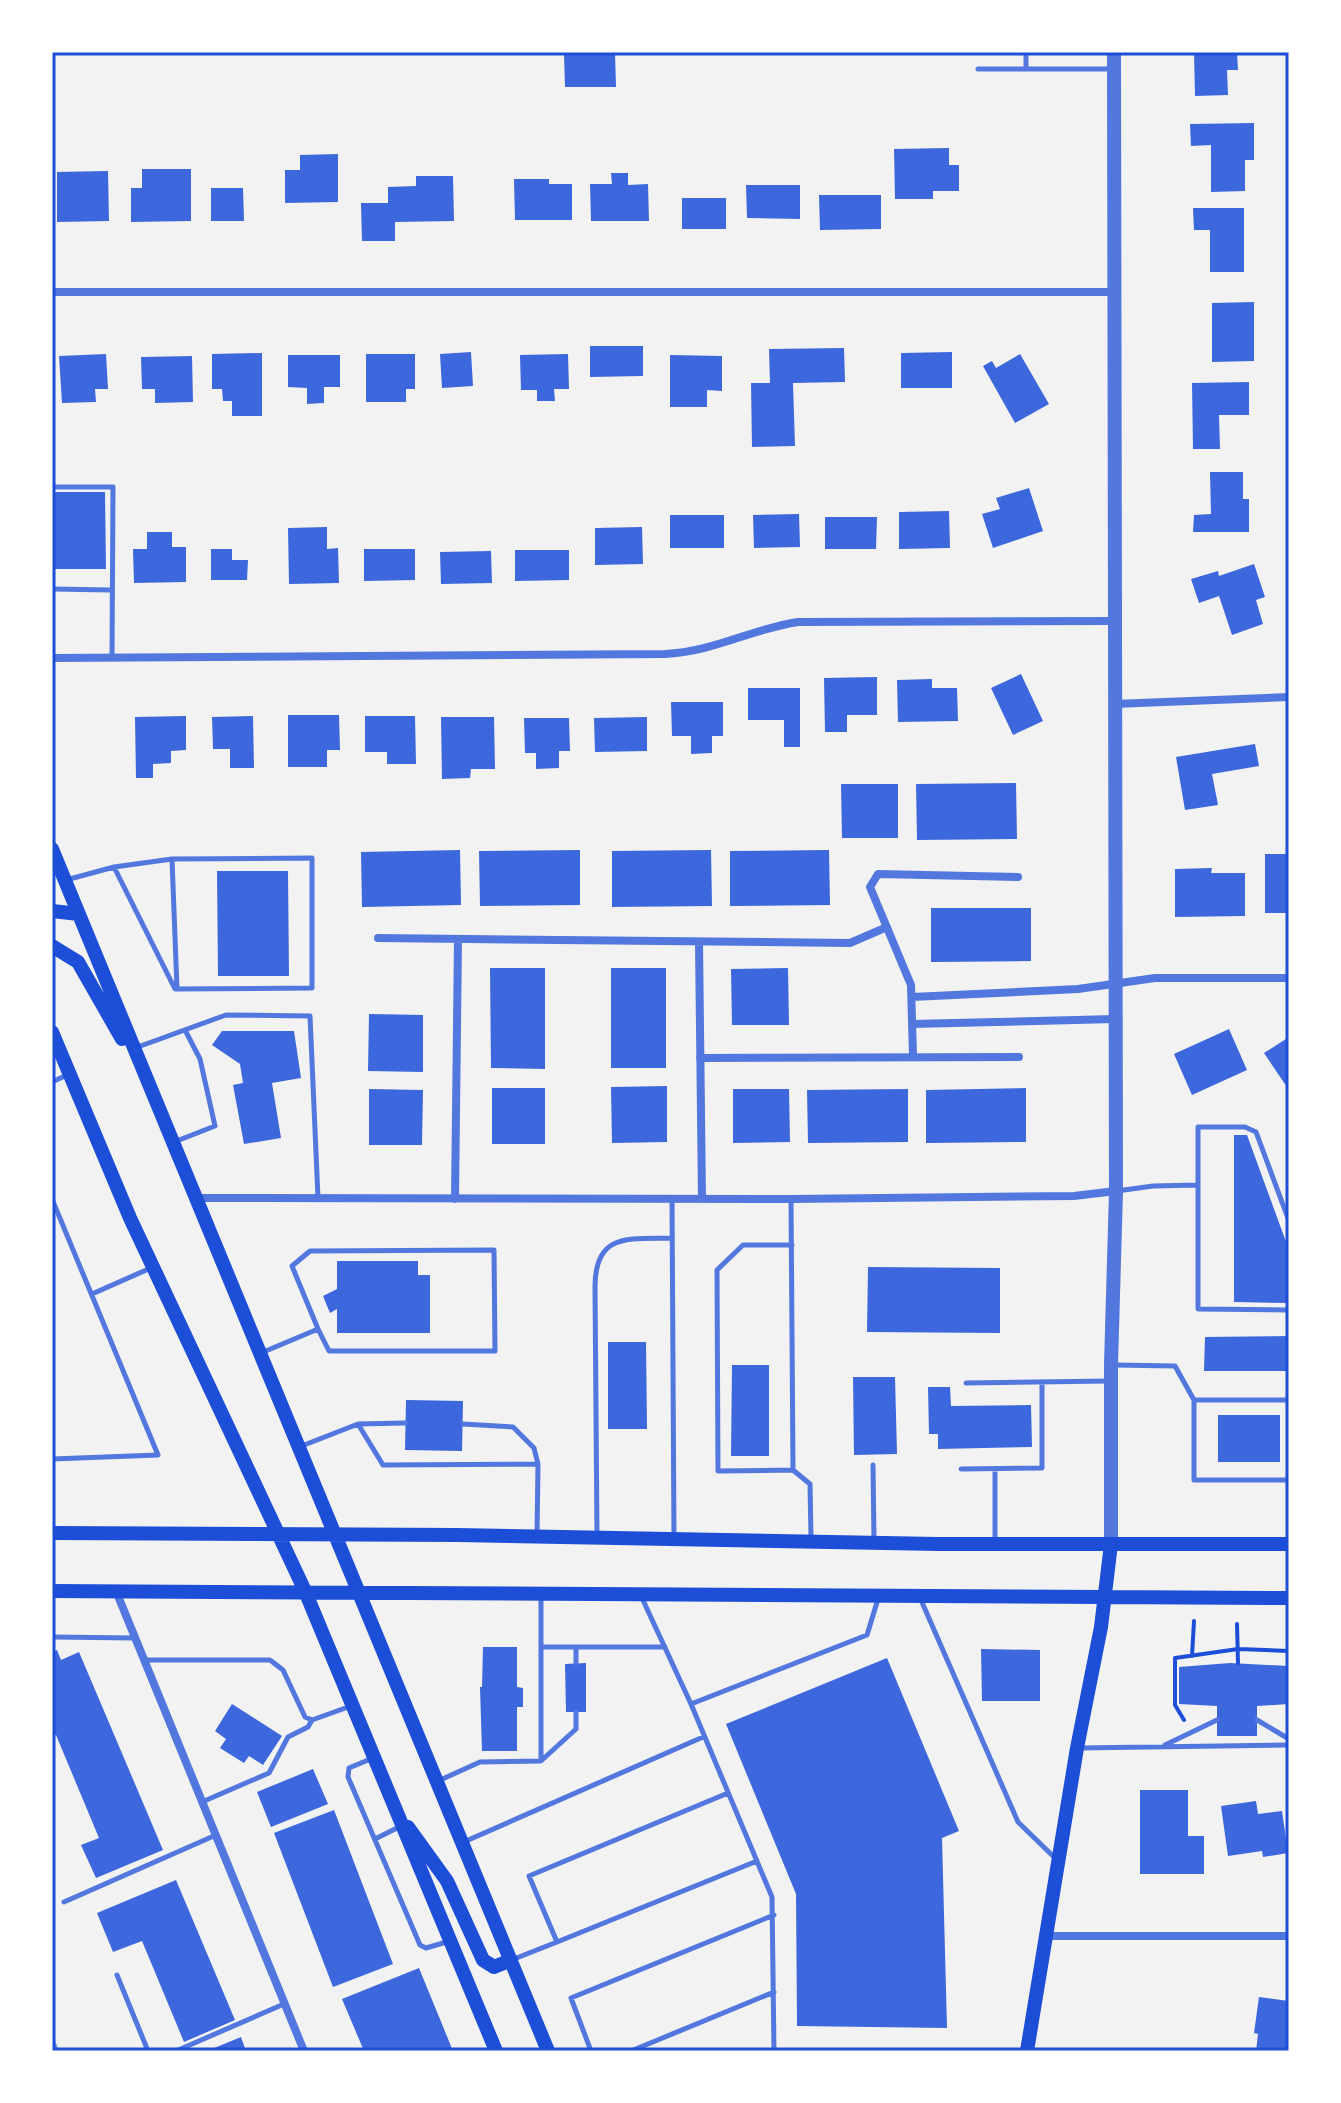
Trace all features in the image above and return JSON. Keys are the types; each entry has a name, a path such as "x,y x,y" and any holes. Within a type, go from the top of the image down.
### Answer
{"main road":[{"path":"52,849 548,2051"},
{"path":"52,911 79,914"},
{"path":"52,946 78,962 148,1085"},
{"path":"52,1032 153,1267 305,1591 496,2051"},
{"path":"52,1533 995,1544 1289,1544"},
{"path":"1027,2051 1077,1748 1101,1627 1111,1544"},
{"path":"52,1591 1289,1598"},
{"path":"400,1820 425,1847 447,1881 483,1960 494,1967 511,1960"}],"street":[{"path":"1111,1544 1111,1365 1116,1191 1114,52"},
{"path":"52,292 1114,292"},
{"path":"52,658 665,654 704,650 759,631 798,622 1114,621"},
{"path":"1114,704 1289,697"},
{"path":"913,1056 911,985 870,887 878,874 1018,877"},
{"path":"378,938 850,943 887,927"},
{"path":"455,1199 458,939"},
{"path":"699,942 702,1199"},
{"path":"912,997 1078,989 1155,978 1289,978"},
{"path":"912,1024 1115,1019"},
{"path":"700,1058 1019,1057"},
{"path":"196,1198 791,1199 1074,1196 1116,1191"},
{"path":"116,1591 304,2051"},
{"path":"1047,1936 1289,1936"}],"lane":[{"path":"1026,52 1026,69"},
{"path":"978,69 1114,69"},
{"path":"52,487 113,487 112,657"},
{"path":"52,589 111,590"},
{"path":"65,881 114,867 172,859 312,858 312,988 177,989"},
{"path":"172,859 177,989"},
{"path":"114,867 177,989"},
{"path":"134,1049 226,1015 310,1016 318,1199"},
{"path":"173,1143 215,1126 200,1059 185,1030"},
{"path":"52,1082 70,1074"},
{"path":"1289,1221 1256,1132 1250,1129 1198,1127 1198,1309 1289,1310"},
{"path":"1116,1191 1198,1185"},
{"path":"52,1199 158,1455 52,1459"},
{"path":"672,1199 674,1539"},
{"path":"791,1199 793,1470"},
{"path":"597,1538 595,1270 598,1258 605,1249 616,1243 672,1238"},
{"path":"792,1245 743,1245 717,1270 718,1471 793,1470 810,1484 811,1541"},
{"path":"494,1250 495,1351 329,1351 318,1329 292,1266 310,1251 494,1250"},
{"path":"92,1294 153,1267"},
{"path":"260,1353 318,1329"},
{"path":"1111,1365 1175,1366 1194,1400 1194,1480 1289,1480"},
{"path":"966,1383 1111,1381"},
{"path":"961,1469 1042,1468 1042,1382"},
{"path":"1194,1400 1289,1400"},
{"path":"298,1447 358,1424 405,1423"},
{"path":"358,1424 383,1465 538,1464"},
{"path":"463,1424 513,1427 534,1448 538,1464 537,1537"},
{"path":"873,1465 874,1542"},
{"path":"995,1469 995,1544"},
{"path":"541,1593 541,1761"},
{"path":"640,1593 691,1704 772,1897 774,2051"},
{"path":"691,1704 867,1635 879,1595"},
{"path":"918,1596 1018,1822 1058,1861"},
{"path":"52,1630 55,1638 135,1638"},
{"path":"541,1647 665,1647"},
{"path":"576,1647 576,1663"},
{"path":"144,1660 270,1660 283,1670 305,1717 312,1720"},
{"path":"202,1802 269,1773 288,1737 308,1727 312,1720 353,1705"},
{"path":"438,1781 480,1762 541,1761 576,1729 576,1712"},
{"path":"1160,1747 1217,1720"},
{"path":"1257,1720 1289,1739"},
{"path":"463,1843 703,1737"},
{"path":"1077,1748 1289,1745"},
{"path":"374,1757 349,1768 348,1777 420,1945 426,1948 450,1941"},
{"path":"557,1942 529,1876 728,1793"},
{"path":"375,1839 400,1820"},
{"path":"64,1902 216,1835"},
{"path":"511,1960 757,1861"},
{"path":"591,2051 571,1998 774,1915"},
{"path":"117,1975 148,2051"},
{"path":"631,2051 774,1992"},
{"path":"176,2051 285,2003"}],"path":[{"path":"1192,1656 1194,1621"},
{"path":"1237,1624 1238,1663"},
{"path":"1191,1732 1175,1705 1175,1658 1238,1649 1288,1651 1289,1665"}],"building":[{"path":"615,52 616,87 565,87 564,54"},
{"path":"1194,52 1237,52 1238,70 1227,70 1228,95 1195,96"},
{"path":"1254,123 1254,160 1245,160 1245,191 1211,192 1211,145 1191,146 1190,124"},
{"path":"949,148 949,165 959,165 959,191 933,191 933,199 895,199 894,149"},
{"path":"338,154 338,202 285,203 285,170 300,170 300,155"},
{"path":"142,169 191,169 191,221 131,222 131,188 142,188"},
{"path":"108,171 109,221 57,222 57,172"},
{"path":"611,173 628,173 628,185 648,184 649,221 591,221 590,184 612,184"},
{"path":"416,176 453,176 454,221 395,222 395,241 362,241 361,203 388,203 388,187 416,186"},
{"path":"514,179 549,179 549,184 572,184 572,220 515,220"},
{"path":"746,185 800,185 800,219 747,218"},
{"path":"211,188 243,188 244,221 211,221"},
{"path":"819,195 881,195 881,229 820,230"},
{"path":"682,198 726,198 726,229 682,229"},
{"path":"1193,208 1244,208 1244,272 1210,272 1210,230 1194,230"},
{"path":"1254,302 1254,361 1212,362 1212,303"},
{"path":"590,346 643,346 643,376 590,377"},
{"path":"844,348 845,382 793,383 795,446 752,447 751,383 770,383 769,349"},
{"path":"471,352 473,386 442,388 440,354"},
{"path":"952,352 952,388 901,388 901,353"},
{"path":"262,353 262,416 232,416 232,401 223,401 222,389 212,389 212,354"},
{"path":"106,354 108,389 95,389 96,402 62,403 59,356"},
{"path":"366,354 415,354 415,389 406,389 406,402 366,402"},
{"path":"568,354 569,389 554,389 555,401 537,401 537,390 521,390 520,355"},
{"path":"1020,354 1049,404 1015,423 983,366 992,361 996,368"},
{"path":"288,355 340,355 340,387 324,387 324,403 307,404 307,388 288,387"},
{"path":"670,355 722,356 722,391 707,390 707,407 670,407"},
{"path":"192,356 193,402 155,403 155,389 142,389 141,357"},
{"path":"1249,382 1249,415 1219,415 1220,449 1193,449 1192,383"},
{"path":"1210,472 1243,472 1243,499 1249,499 1249,532 1193,532 1194,515 1211,514"},
{"path":"1029,488 1043,531 993,548 982,514 1000,509 996,498"},
{"path":"52,492 105,492 106,569 52,569"},
{"path":"949,511 950,548 899,549 899,512"},
{"path":"799,514 800,547 754,548 753,515"},
{"path":"670,515 724,515 724,548 670,548"},
{"path":"825,517 877,517 876,549 825,549"},
{"path":"327,527 327,549 338,548 339,583 289,584 288,528"},
{"path":"642,527 643,564 595,565 595,528"},
{"path":"147,532 172,532 172,547 186,547 186,582 134,583 133,549 147,549"},
{"path":"211,549 232,549 232,560 248,560 247,580 211,580"},
{"path":"364,549 415,549 415,580 364,581"},
{"path":"515,550 569,550 569,580 515,581"},
{"path":"491,551 492,583 441,584 440,552"},
{"path":"1254,564 1265,597 1256,600 1263,624 1232,635 1219,596 1199,603 1191,579 1218,571 1219,576"},
{"path":"1021,674 1043,721 1013,735 991,688"},
{"path":"877,677 877,715 847,715 847,732 825,732 824,678"},
{"path":"932,679 932,688 957,688 958,721 898,722 897,680"},
{"path":"748,688 800,688 800,747 784,747 784,720 748,720"},
{"path":"671,702 723,702 723,736 712,736 712,753 691,754 691,736 672,736"},
{"path":"288,715 339,715 340,750 327,750 327,767 288,767"},
{"path":"186,716 186,750 171,751 171,763 153,764 153,778 136,778 135,717"},
{"path":"253,716 254,768 230,768 230,749 213,749 212,717"},
{"path":"365,716 415,716 416,764 387,764 387,752 365,752"},
{"path":"441,717 494,717 495,769 471,769 470,778 442,779"},
{"path":"647,717 647,751 595,752 594,718"},
{"path":"524,718 569,718 570,751 559,751 559,768 536,769 536,753 525,753"},
{"path":"1255,744 1259,766 1212,774 1218,805 1185,810 1176,757"},
{"path":"1016,783 1017,839 917,840 916,784"},
{"path":"841,784 898,784 898,838 842,838"},
{"path":"460,850 461,905 362,907 361,852"},
{"path":"580,850 580,905 480,906 479,851"},
{"path":"711,850 712,906 612,907 612,851"},
{"path":"829,850 830,905 730,906 730,851"},
{"path":"1265,854 1289,854 1289,913 1265,913"},
{"path":"1212,868 1211,873 1245,873 1245,916 1175,917 1175,869"},
{"path":"217,871 288,871 289,976 218,976"},
{"path":"931,908 1031,908 1031,961 931,962"},
{"path":"490,968 545,968 545,1069 491,1068"},
{"path":"611,968 666,968 666,1068 611,1068"},
{"path":"788,968 789,1025 732,1025 731,969"},
{"path":"369,1014 423,1015 423,1072 368,1071"},
{"path":"1229,1029 1247,1070 1192,1095 1174,1054"},
{"path":"222,1031 294,1031 301,1078 272,1083 281,1138 244,1144 233,1085 243,1083 240,1064 212,1045"},
{"path":"1289,1037 1289,1090 1264,1053"},
{"path":"667,1086 667,1142 612,1143 611,1087"},
{"path":"492,1088 545,1088 545,1144 492,1144"},
{"path":"1026,1088 1026,1142 926,1143 926,1090"},
{"path":"369,1089 423,1090 422,1145 369,1145"},
{"path":"733,1089 789,1089 790,1142 733,1143"},
{"path":"908,1089 908,1142 808,1143 807,1090"},
{"path":"1234,1135 1247,1135 1289,1250 1289,1303 1234,1302"},
{"path":"337,1261 418,1261 418,1275 430,1275 430,1333 337,1333 337,1309 330,1313 323,1296 337,1289"},
{"path":"868,1267 1000,1268 1000,1333 867,1332"},
{"path":"1289,1336 1289,1371 1204,1371 1205,1337"},
{"path":"608,1342 646,1342 647,1429 608,1429"},
{"path":"732,1365 769,1365 769,1456 731,1456"},
{"path":"853,1377 895,1377 897,1454 854,1455"},
{"path":"928,1387 950,1387 951,1406 1031,1405 1032,1447 938,1449 938,1434 929,1434"},
{"path":"406,1400 463,1401 462,1451 405,1450"},
{"path":"1218,1415 1280,1415 1280,1462 1218,1462"},
{"path":"483,1647 517,1647 517,1687 523,1688 523,1707 517,1707 517,1751 482,1751 480,1687"},
{"path":"981,1649 1040,1650 1040,1701 982,1701"},
{"path":"57,1650 61,1660 79,1652 163,1850 96,1878 81,1845 99,1838 56,1735 52,1737 52,1652"},
{"path":"887,1658 959,1831 942,1838 947,2028 797,2026 796,1894 726,1724"},
{"path":"586,1663 586,1712 566,1712 565,1664"},
{"path":"1230,1663 1289,1666 1289,1704 1257,1706 1257,1736 1217,1736 1217,1706 1179,1704 1179,1667"},
{"path":"232,1704 282,1736 263,1765 249,1756 244,1763 220,1748 226,1739 215,1731"},
{"path":"313,1769 328,1804 271,1827 257,1792"},
{"path":"1140,1790 1188,1790 1188,1836 1204,1836 1204,1874 1140,1874"},
{"path":"1256,1801 1258,1814 1282,1811 1288,1853 1263,1857 1262,1851 1228,1856 1221,1806"},
{"path":"334,1810 393,1964 333,1987 274,1833"},
{"path":"176,1880 235,2020 184,2042 142,1941 113,1952 97,1913"},
{"path":"419,1968 453,2051 364,2051 342,1999"},
{"path":"1259,1997 1289,2001 1289,2051 1256,2051 1258,2034 1254,2033"},
{"path":"241,2037 246,2051 207,2051"}],"railway":[{"path":"52,2041 56,2051"}]}
